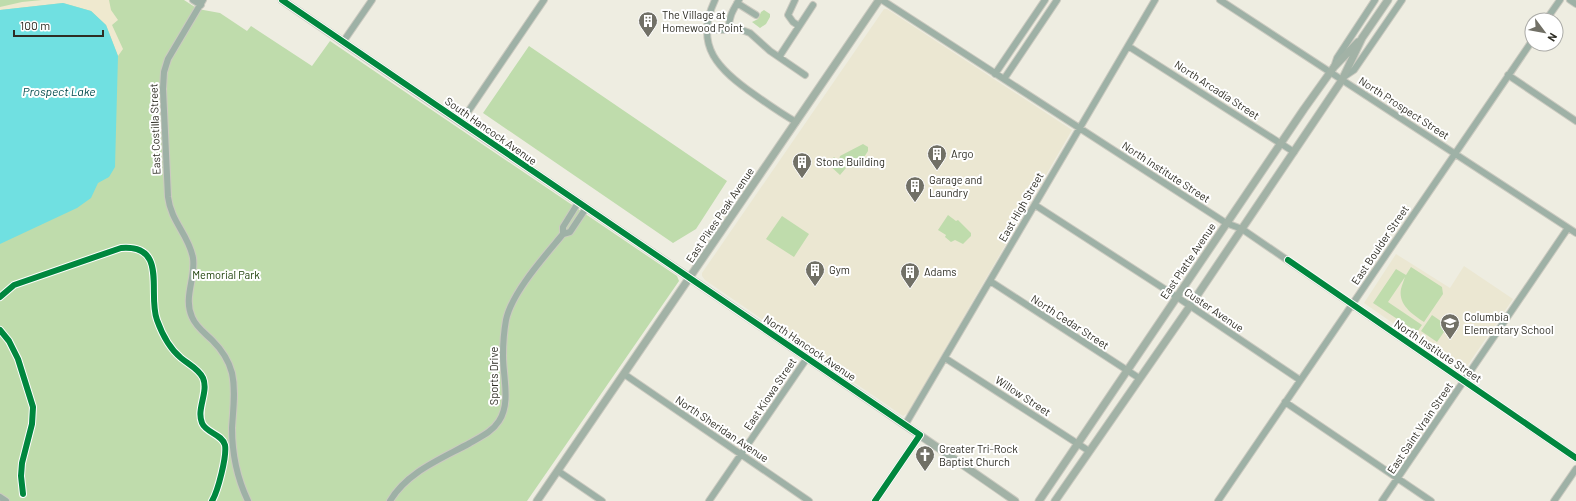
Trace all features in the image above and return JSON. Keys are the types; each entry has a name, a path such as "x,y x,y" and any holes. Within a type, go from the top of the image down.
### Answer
{"main road":[{"name":"South Hancock Avenue","path":"282,0 690,278"},
{"name":"East Pikes Peak Avenue","path":"537,501 879,0"},
{"name":"East Platte Avenue","path":"1039,501 1280,144 1332,70 1362,38 1388,0"},
{"name":"East Platte Avenue","path":"1055,501 1190,306 1344,78 1362,38"},
{"name":"North Hancock Avenue","path":"690,278 1015,501"}],"street":[{"path":"192,0 202,2"},
{"path":"343,42 372,0"},
{"path":"461,122 544,0"},
{"path":"715,0 710,14 708,30 708,44 714,58 724,71 751,92 796,122"},
{"path":"795,0 788,15 793,22 799,26"},
{"name":"North Institute Street","path":"882,0 1226,223 1242,229 1576,458"},
{"path":"995,74 1045,0"},
{"path":"1004,79 1058,0"},
{"name":"East High Street","path":"905,425 1155,0"},
{"name":"North Prospect Street","path":"1220,0 1332,70 1576,233"},
{"path":"1344,78 1354,70 1402,0"},
{"path":"1552,12 1560,0"},
{"path":"1570,0 1576,4"},
{"path":"729,30 730,18 738,1 756,15"},
{"path":"1332,70 1337,58 1372,1"},
{"name":"East Costilla Street","path":"202,2 168,59 164,72 162,89 168,197 170,210 188,242 192,257 194,273 188,298 192,318 228,360 232,373 234,387 232,429 234,457 238,474 248,501"},
{"path":"779,57 813,5"},
{"path":"708,30 742,30 750,33 770,51 805,75"},
{"name":"North Arcadia Street","path":"1128,46 1294,152"},
{"name":"East Boulder Street","path":"1220,500 1285,402 1524,52"},
{"path":"1508,75 1576,120"},
{"name":"Sports Drive","path":"563,234 563,227 578,203"},
{"name":"Custer Avenue","path":"1035,205 1177,297 1300,380"},
{"name":"Sports Drive","path":"390,501 397,490 415,474 484,435 498,422 502,415 505,402 503,345 510,308 516,295 563,234 570,232 586,208"},
{"name":"East Saint Vrain Street","path":"1382,501 1568,228"},
{"name":"North Cedar Street","path":"990,281 1139,378"},
{"name":"East Kiowa Street","path":"709,501 807,358"},
{"name":"Willow Street","path":"945,358 1090,451"},
{"name":"North Sheridan Avenue","path":"624,374 809,501"},
{"path":"1285,402 1431,501"},
{"path":"875,501 920,435"},
{"path":"1554,501 1576,469"},
{"path":"558,471 602,501"},
{"path":"0,497 6,501"}],"shaded area":[{"path":"884,9 887,9 1072,130 908,413 903,416 705,280 702,276 702,273"},
{"name":"Columbia Elementary School","path":"1396,254 1450,288 1464,266 1513,299 1463,372 1364,303"}],"green space":[{"name":"Memorial Park","path":"0,0 184,0 198,9 220,13 247,31 251,26 312,66 330,41 677,276 679,281 527,501 0,501"},
{"path":"764,10 770,14 770,17 766,24 760,28 752,22 758,19 761,12"},
{"path":"529,46 727,181 696,229 673,243 483,113"},
{"path":"863,144 868,147 868,151 857,168 846,166 839,160 840,156"},
{"path":"834,157 846,168 840,175 828,164"},
{"path":"948,215 956,221 958,220 971,233 971,236 963,244 955,240 951,242 945,237 946,235 938,230"},
{"path":"782,216 809,234 794,257 766,239"},
{"path":"1411,267 1442,287 1443,294 1424,322 1411,313 1404,305 1401,289 1405,277 1388,302 1422,325 1417,332 1373,303 1396,269 1406,275"},
{"path":"1432,315 1448,326 1437,342 1421,331"}],"sand":[{"path":"42,0 109,0 111,10 118,20 112,25 123,49 118,56 106,25 91,11 63,3 0,10 0,7 22,2"}],"water":[{"name":"Prospect Lake","path":"63,3 91,11 106,25 118,56 115,167 109,177 98,183 91,198 77,208 0,244 0,10"}],"cycle path":[{"path":"282,0 920,435 875,501"},
{"path":"0,297 14,285 121,248 136,249 145,254 151,262 155,309 159,325 166,340 173,350 196,369 203,378 205,389 200,412 202,423 207,429 221,438 225,445 225,457 222,473 212,501"},
{"path":"1288,260 1576,458"},
{"path":"0,330 9,341 18,359 33,407 32,424 22,463 21,476 23,494"}],"place":[{"name":"The Village at Homewood Point","path":"648,38"},
{"name":"Argo","path":"937,171"},
{"name":"Stone Building","path":"802,179"},
{"name":"Garage and Laundry","path":"915,203"},
{"name":"Gym","path":"815,287"},
{"name":"Adams","path":"910,289"},
{"name":"Columbia Elementary School","path":"1450,340"},
{"name":"Greater Tri-Rock Baptist Church","path":"925,472"}]}
